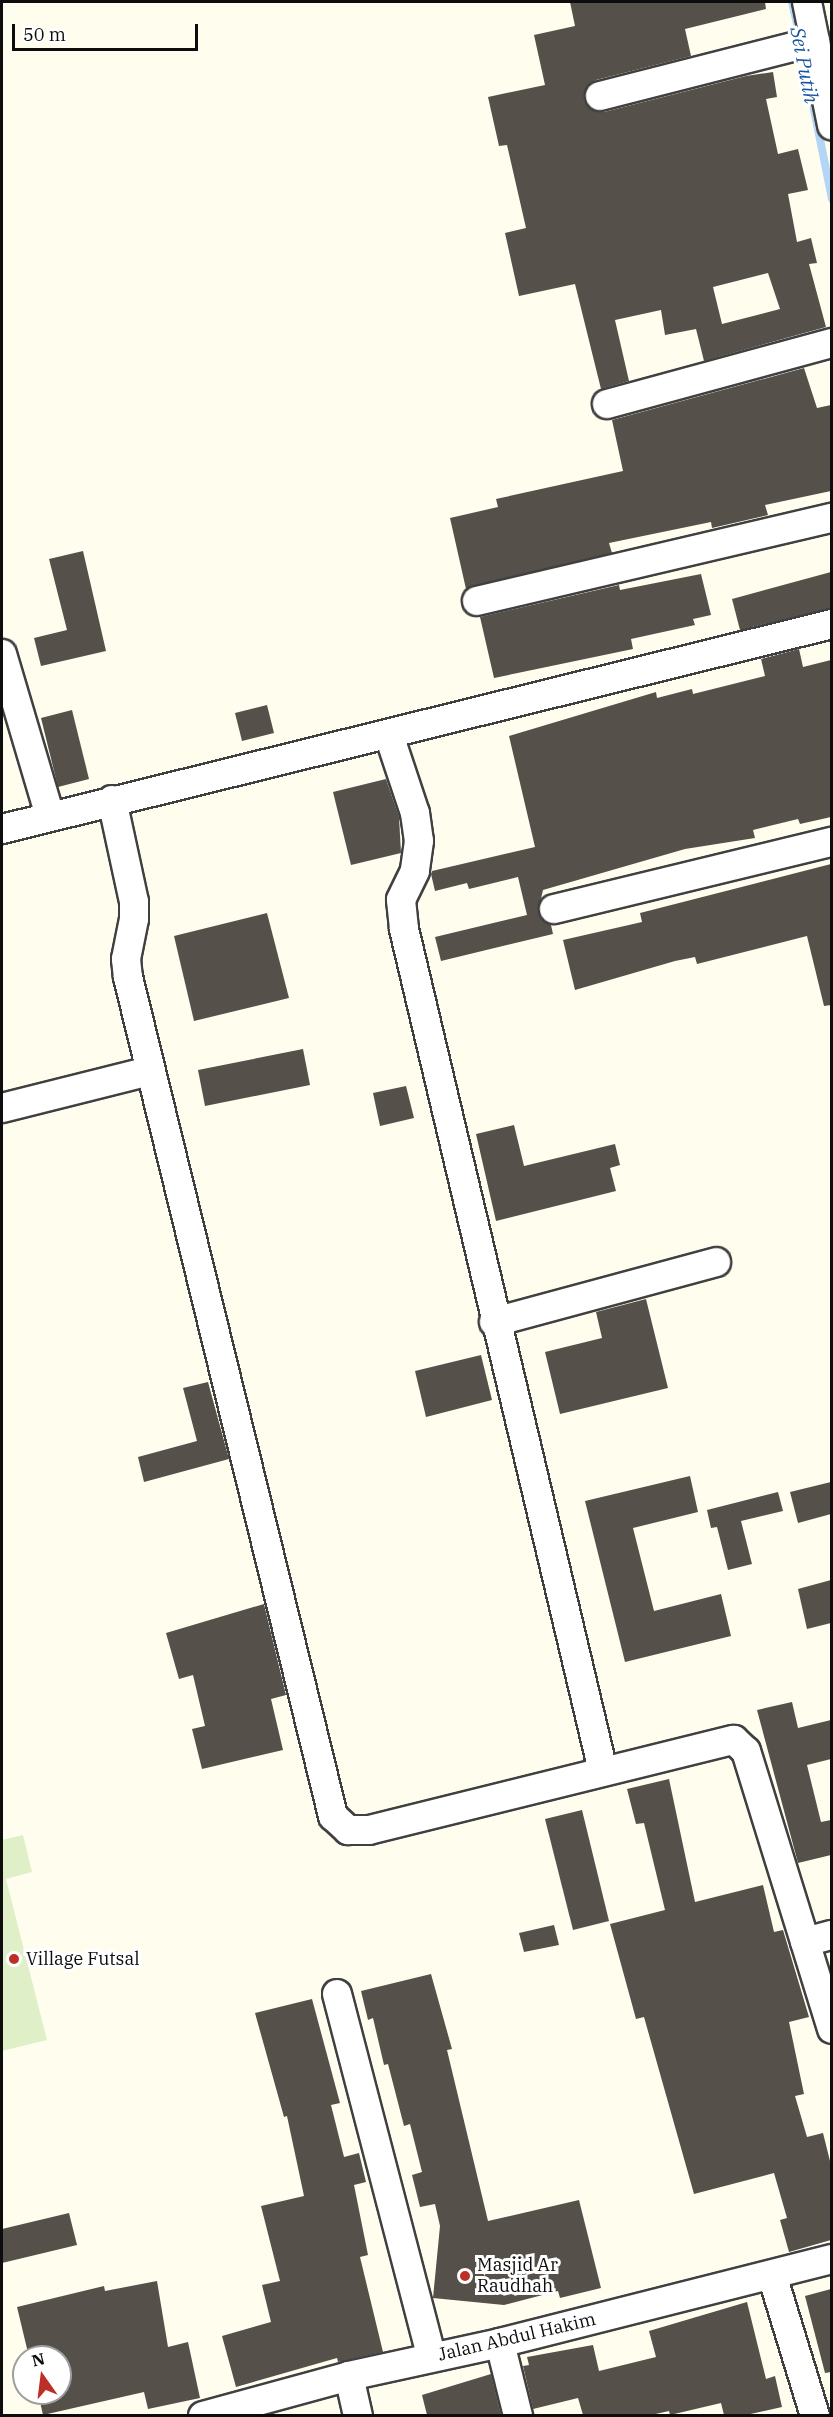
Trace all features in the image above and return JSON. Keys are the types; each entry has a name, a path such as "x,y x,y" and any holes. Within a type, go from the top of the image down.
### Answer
{"street":[{"path":"807,2 806,43 831,125"},
{"path":"600,96 806,43"},
{"path":"607,404 831,343"},
{"path":"477,601 831,518"},
{"path":"2,829 831,624"},
{"path":"2,654 50,816"},
{"path":"389,735 415,813 419,841 415,871 401,900 404,930 494,1322 603,1771"},
{"path":"112,800 134,902 126,968 149,1071 333,1816 348,1830 369,1830 734,1740 742,1743 818,1939 831,2029"},
{"path":"554,909 831,842"},
{"path":"2,1108 149,1071"},
{"path":"494,1322 716,1262"},
{"path":"337,1994 431,2356"},
{"name":"Jalan Abdul Hakim","path":"205,2415 349,2376 431,2356 500,2343 831,2259"},
{"path":"772,2275 816,2415"},
{"path":"500,2343 518,2415"},
{"path":"349,2376 358,2415"}],"green space":[{"name":"Village Futsal","path":"23,1835 32,1872 6,1879 47,2040 2,2051 2,1840"}],"building":[{"path":"570,2 765,2 766,9 685,29 691,56 596,80 588,85 584,100 589,108 604,112 746,76 773,72 777,97 766,99 778,154 798,149 808,190 788,194 797,242 811,238 817,263 809,264 826,327 704,361 696,329 665,335 661,310 615,320 629,381 601,389 575,284 519,296 505,233 526,228 507,145 499,146 488,97 545,85 534,35 575,26","holes":["768,273 780,309 722,324 713,287"]},
{"path":"804,368 817,408 831,405 831,491 765,505 768,515 712,528 711,522 609,543 612,553 466,589 450,518 498,507 496,499 623,471 612,420"},
{"path":"83,551 106,651 41,666 34,638 67,630 49,559"},
{"path":"831,572 831,608 740,630 732,599"},
{"path":"701,574 711,615 693,619 695,625 631,639 633,649 494,678 480,617 619,585 620,590"},
{"path":"799,649 803,667 831,660 831,817 800,824 798,819 753,830 755,838 685,849 543,890 538,912 551,925 553,934 441,961 435,937 527,915 518,877 469,889 467,883 435,891 431,874 432,871 535,847 509,736 656,692 657,698 692,689 693,694 765,676 761,659"},
{"path":"267,705 274,733 242,741 235,713"},
{"path":"72,710 89,779 58,787 41,718"},
{"path":"386,779 399,817 401,853 351,865 333,792"},
{"path":"831,864 831,1005 824,1006 807,936 697,964 695,957 675,961 575,990 563,940 642,922 640,913"},
{"path":"267,913 289,998 194,1021 174,936"},
{"path":"303,1049 310,1085 205,1106 198,1070"},
{"path":"406,1086 414,1118 380,1126 373,1093"},
{"path":"514,1125 524,1166 615,1144 620,1165 610,1168 616,1191 496,1221 476,1134"},
{"path":"646,1299 668,1388 560,1414 545,1352 602,1338 596,1312"},
{"path":"481,1355 492,1400 426,1417 415,1371"},
{"path":"208,1382 229,1459 144,1482 138,1457 197,1441 183,1388"},
{"path":"690,1476 698,1512 633,1528 654,1611 721,1594 731,1636 625,1662 585,1501"},
{"path":"831,1482 831,1514 798,1523 790,1492"},
{"path":"778,1492 783,1511 741,1521 752,1564 728,1570 717,1527 711,1528 707,1510"},
{"path":"831,1580 831,1623 807,1629 798,1589"},
{"path":"264,1604 286,1695 271,1699 283,1750 202,1769 192,1729 205,1726 193,1675 179,1679 166,1633"},
{"path":"792,1702 798,1728 831,1720 831,1759 807,1765 821,1822 831,1820 831,1855 798,1863 757,1710"},
{"path":"669,1779 695,1902 763,1885 774,1932 783,1930 809,2017 789,2022 804,2094 795,2096 807,2137 823,2133 831,2165 831,2240 789,2252 780,2220 787,2218 774,2173 694,2194 644,2017 636,2019 610,1924 665,1910 644,1823 636,1824 627,1789"},
{"path":"582,1810 609,1921 573,1930 545,1819"},
{"path":"554,1925 559,1945 524,1952 519,1933"},
{"path":"431,1974 452,2049 447,2050 488,2221 579,2200 601,2288 560,2298 558,2291 504,2305 433,2298 440,2226 435,2204 420,2207 412,2175 422,2172 410,2124 404,2126 388,2064 384,2065 373,2018 368,2020 361,1991"},
{"path":"312,1999 340,2103 331,2105 344,2157 359,2153 366,2182 354,2185 368,2255 360,2257 383,2352 338,2362 337,2358 236,2387 222,2336 271,2322 262,2285 280,2281 261,2206 304,2196 287,2116 284,2117 255,2013"},
{"path":"69,2213 77,2245 2,2263 2,2229"},
{"path":"157,2281 168,2347 188,2342 200,2398 148,2409 144,2392 43,2415 41,2405 72,2405 72,2345 26,2345 17,2307 104,2286 105,2291"},
{"path":"831,2289 831,2372 825,2373 805,2296"},
{"path":"747,2302 766,2379 775,2376 782,2407 746,2415 724,2415 721,2403 670,2415 669,2411 651,2415 583,2415 578,2398 533,2409 523,2366 529,2365 527,2357 593,2345 599,2371 656,2357 649,2331"},
{"path":"491,2374 501,2415 427,2415 422,2395"}],"waterway":[{"name":"Sei Putih","path":"792,2 800,38"},
{"name":"Sei Putih","path":"802,50 832,199"}],"place":[{"name":"Village Futsal","path":"14,1959"},
{"name":"Masjid Ar Raudhah","path":"465,2276"}]}
